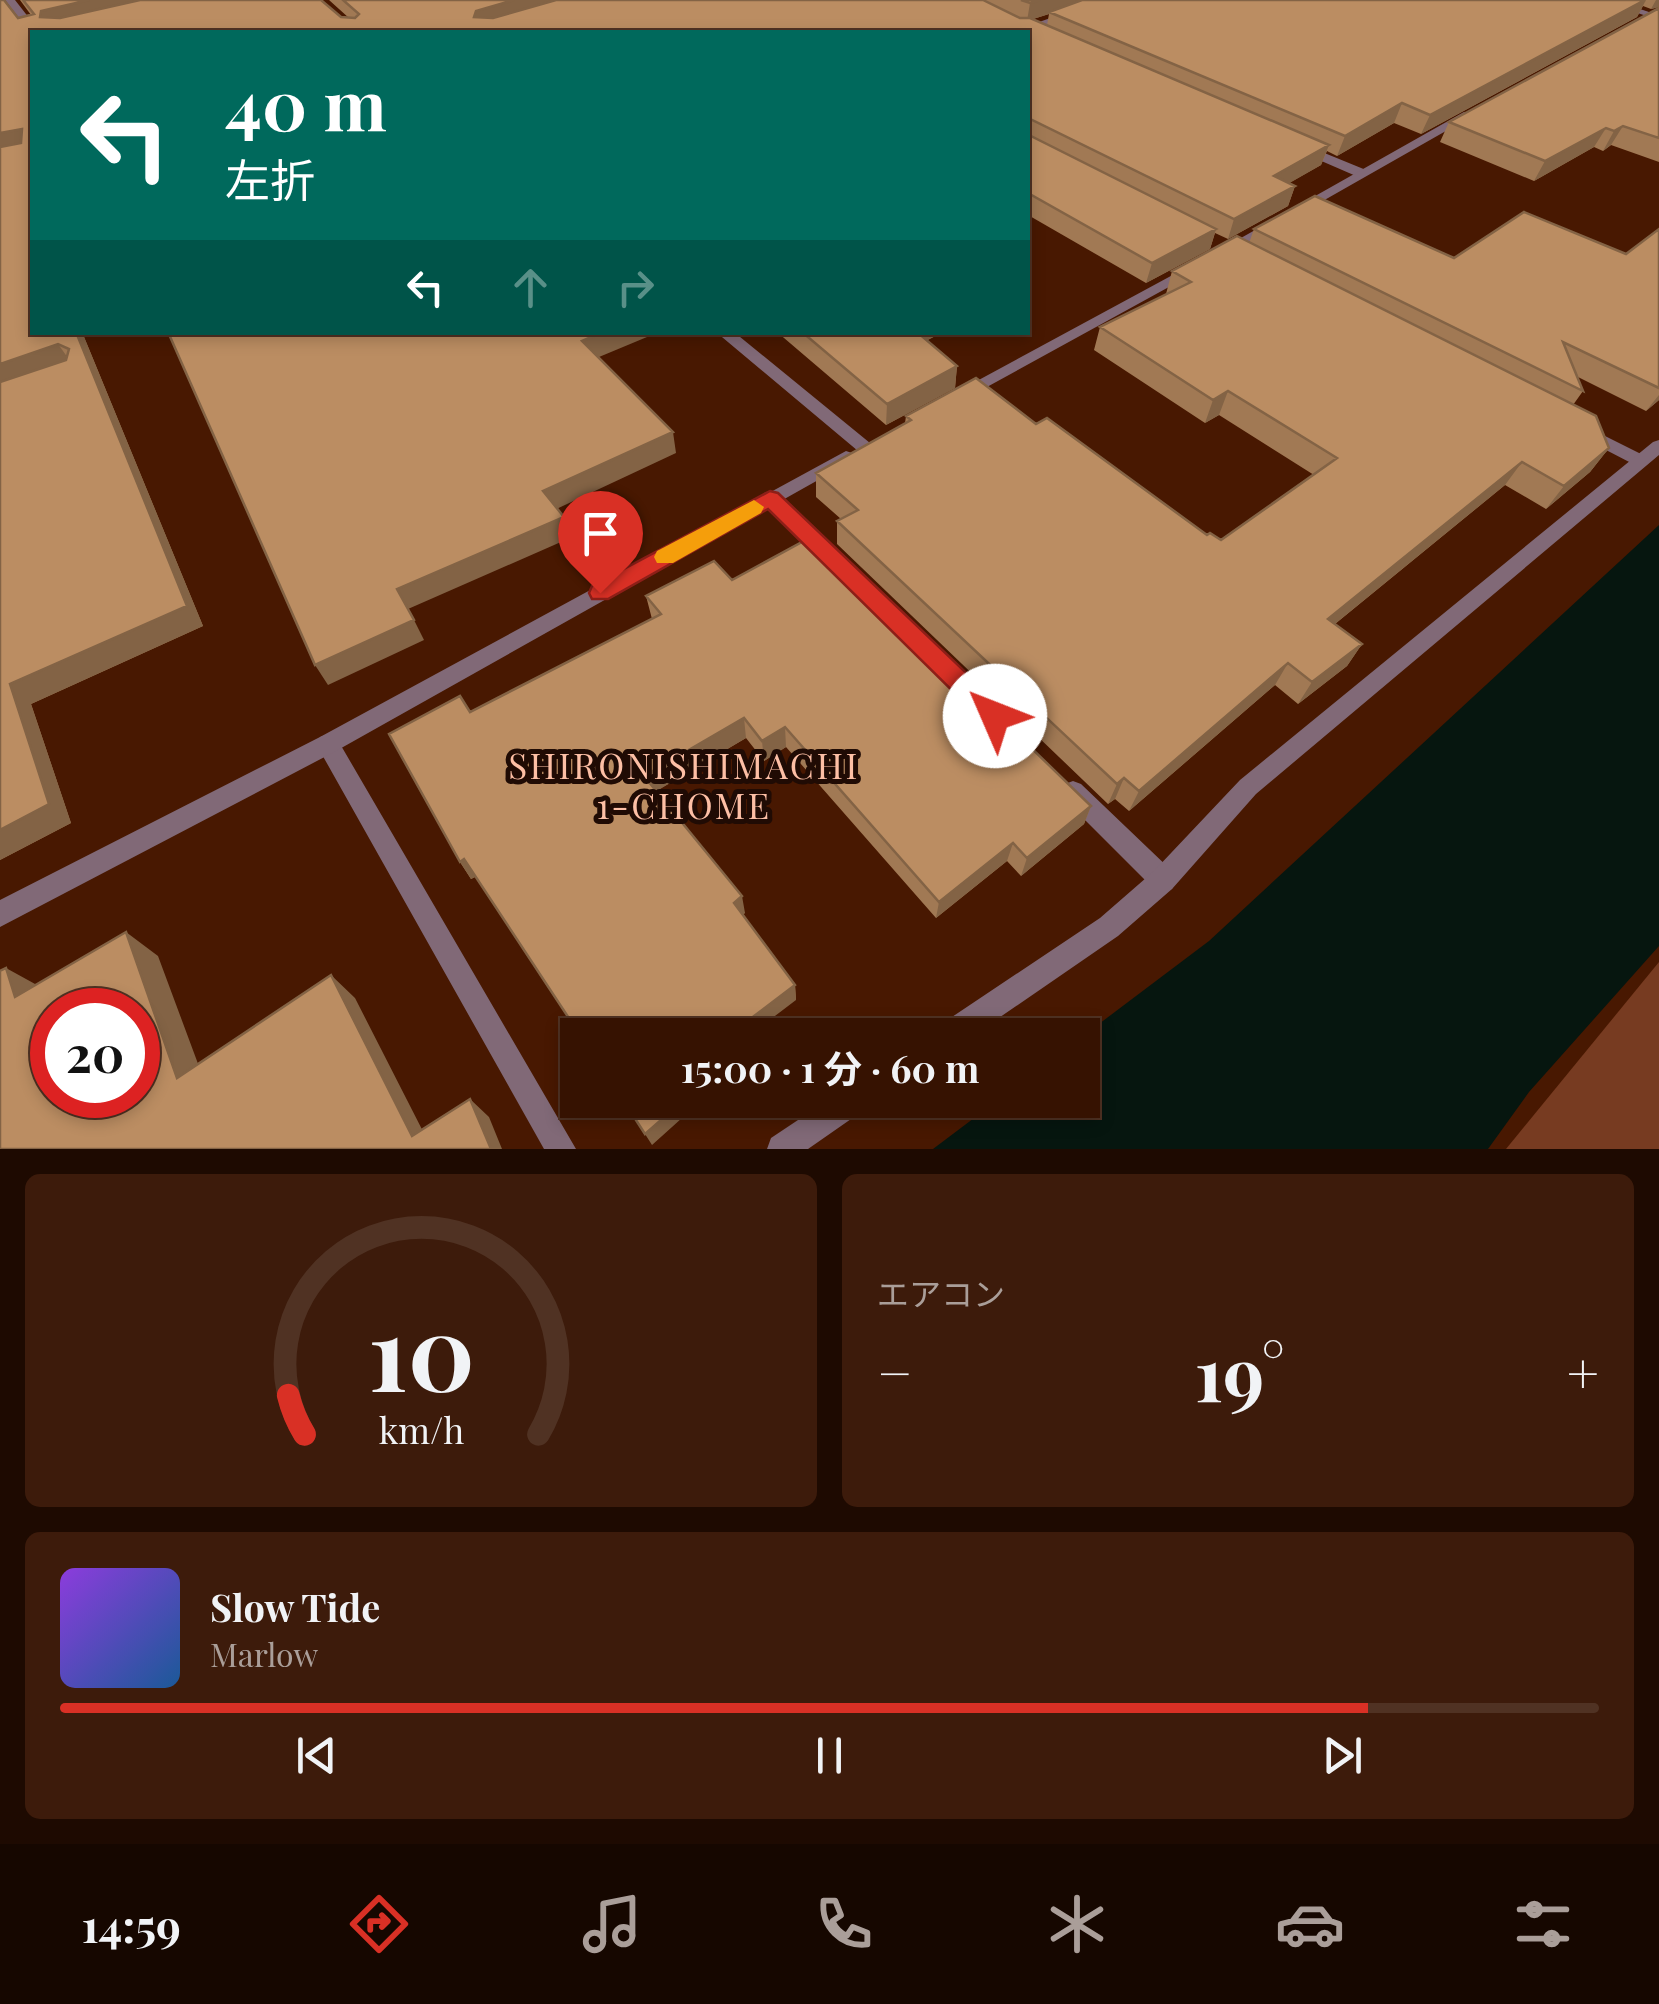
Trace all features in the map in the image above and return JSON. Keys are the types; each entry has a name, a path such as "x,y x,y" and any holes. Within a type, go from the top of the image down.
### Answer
{"street":[{"path":"10,0 32,30"},
{"path":"1018,28 1110,0"},
{"path":"1602,0 1650,17"},
{"path":"1030,32 1044,36"},
{"path":"934,409 1482,108"},
{"path":"1291,143 1361,173"},
{"path":"0,914 328,744 873,442 728,335"},
{"path":"1572,426 1650,453"},
{"path":"975,1018 1109,927 1163,880 1248,787 1650,453"},
{"path":"770,498 841,566"},
{"path":"328,744 561,1149"},
{"path":"1051,771 1163,880"},
{"path":"782,1149 828,1118"}],"shaded area":[{"path":"1659,525 1659,946 1529,1092 1488,1149 933,1149 974,1118 1100,1118 1100,1023 1209,941"},
{"path":"1659,962 1659,1149 1506,1149"}],"building":[{"path":"0,0 18,18 34,14 23,0 89,0 41,11 40,17 60,18 140,0 321,0 341,17 355,18 359,14 343,0 514,0 476,11 474,17 493,18 556,0 983,0 1329,145 1274,176 1295,186 1234,219 1030,119 1030,30 30,30 30,335 77,335 187,606 10,684 49,804 0,830 0,382 66,360 69,349 58,344 0,364 0,147 21,143 22,129 0,133"},
{"path":"1082,0 1645,0 1430,115 1402,103 1345,136 1049,12"},
{"path":"1659,8 1659,138 1623,126 1614,131 1606,128 1545,161 1449,122"},
{"path":"1030,136 1216,229 1152,263 1030,194"},
{"path":"1315,196 1454,258 1524,212 1626,254 1659,229 1659,388 1563,342 1583,391 1254,229"},
{"path":"1237,236 1596,416 1609,448 1564,486 1522,462 1328,619 1362,644 1312,682 1288,663 1139,791 1124,778 1117,784 837,521 858,510 816,473 911,420 906,416 976,378 1036,424 1047,418 1207,535 1221,540 1337,458 1228,391 1213,400 1100,327 1191,282 1172,271"},
{"path":"169,335 596,335 582,341 673,432 543,491 564,517 397,589 414,620 315,665"},
{"path":"806,335 921,335 957,366 887,404"},
{"path":"813,536 1091,806 1027,858 1013,843 939,902 785,727 762,741 744,718 644,776 742,896 734,903 795,985 751,1018 569,1018 464,859 460,862 389,734 460,696 470,712 661,614 646,596 714,561 732,580"},
{"path":"126,932 146,988 30,988"},
{"path":"6,968 15,997 30,988 30,1118 160,1118 160,1029 177,1078 331,975 412,1136 470,1099 491,1149 0,1149 0,971"},
{"path":"635,1118 663,1118 645,1134"}],"slow traffic":[{"path":"665,557 754,507"}],"district":[{"name":"SHIRONISHIMACHI 1-CHOME","path":"684,787"}],"route":[{"path":"600,593 770,498 995,716"}]}
